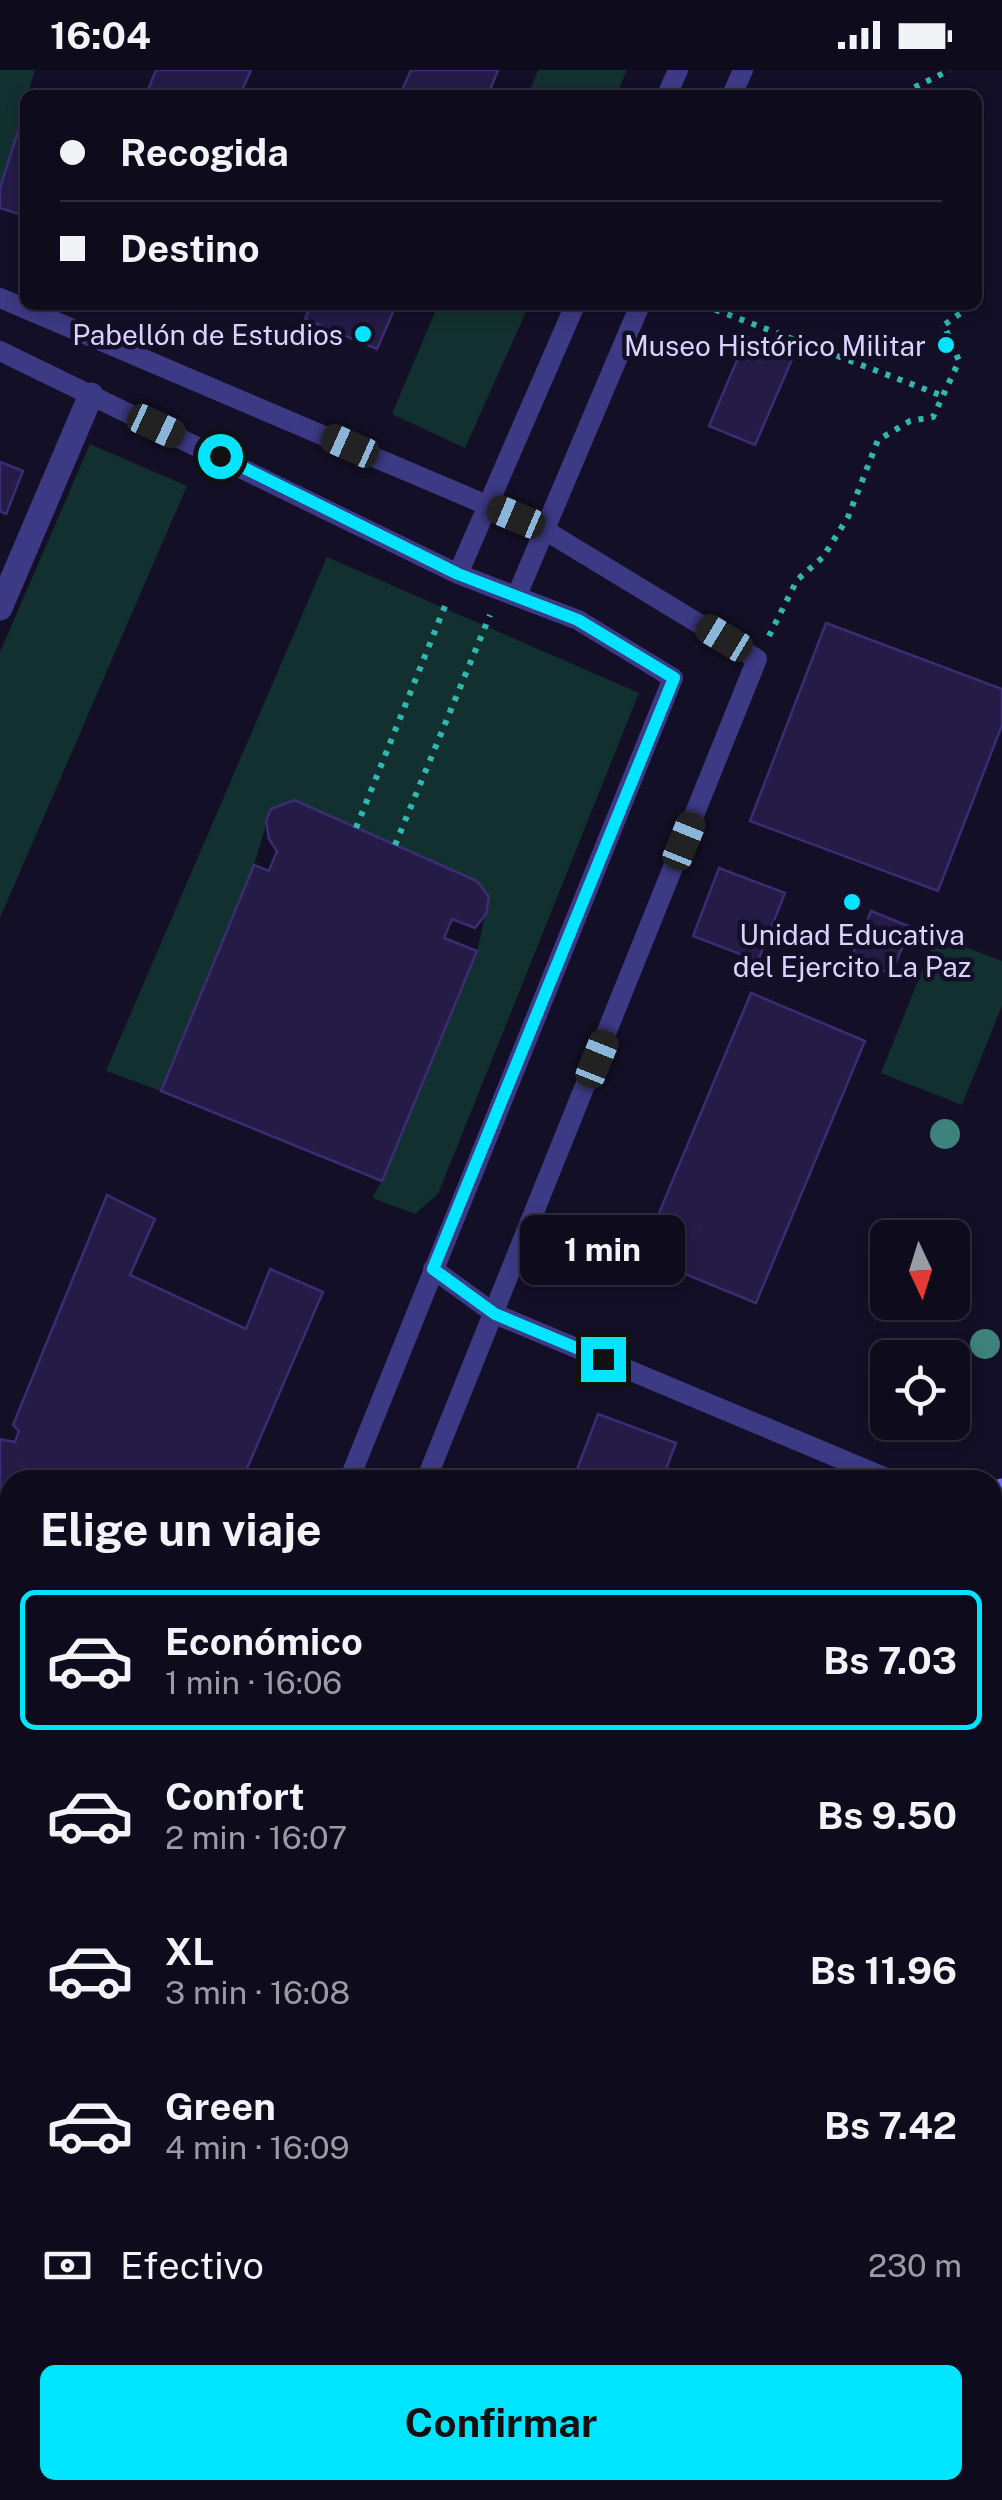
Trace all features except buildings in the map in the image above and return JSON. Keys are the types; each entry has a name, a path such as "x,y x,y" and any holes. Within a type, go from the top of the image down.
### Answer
{"street":[{"path":"0,608 91,395"}],"lane":[{"path":"28,310 544,529 757,659 430,1470"},
{"path":"458,574 573,310"},
{"path":"509,592 544,529 638,310"},
{"path":"0,351 458,574 578,620 674,678 353,1470"},
{"path":"433,1269 495,1314 867,1470"}],"path":[{"path":"909,90 950,70"},
{"path":"717,310 943,396"},
{"path":"757,659 798,580 823,557 848,517 878,440 910,421 933,417 959,361 944,326 964,310"},
{"path":"356,828 458,574"},
{"path":"395,845 509,592"}],"green space":[{"path":"0,70 35,70 29,90 20,90 20,121 0,188"},
{"path":"538,70 627,70 618,90 530,90"},
{"path":"436,310 527,310 465,448 392,414"},
{"path":"90,444 187,486 0,918 0,652"},
{"path":"327,557 639,693 438,1194 415,1214 372,1198 477,951 489,898 476,881 294,800 271,809 254,865 161,1091 106,1071"},
{"path":"936,936 1002,961 1002,1006 962,1105 881,1073"}],"place":[{"name":"Pabellón de Estudios","path":"363,334"},
{"name":"Museo Histórico Militar","path":"946,345"},
{"name":"Unidad Educativa del Ejercito La Paz","path":"852,902"}],"route":[{"path":"220,456 458,574 578,620 674,678 433,1269 495,1314 603,1359"}]}
